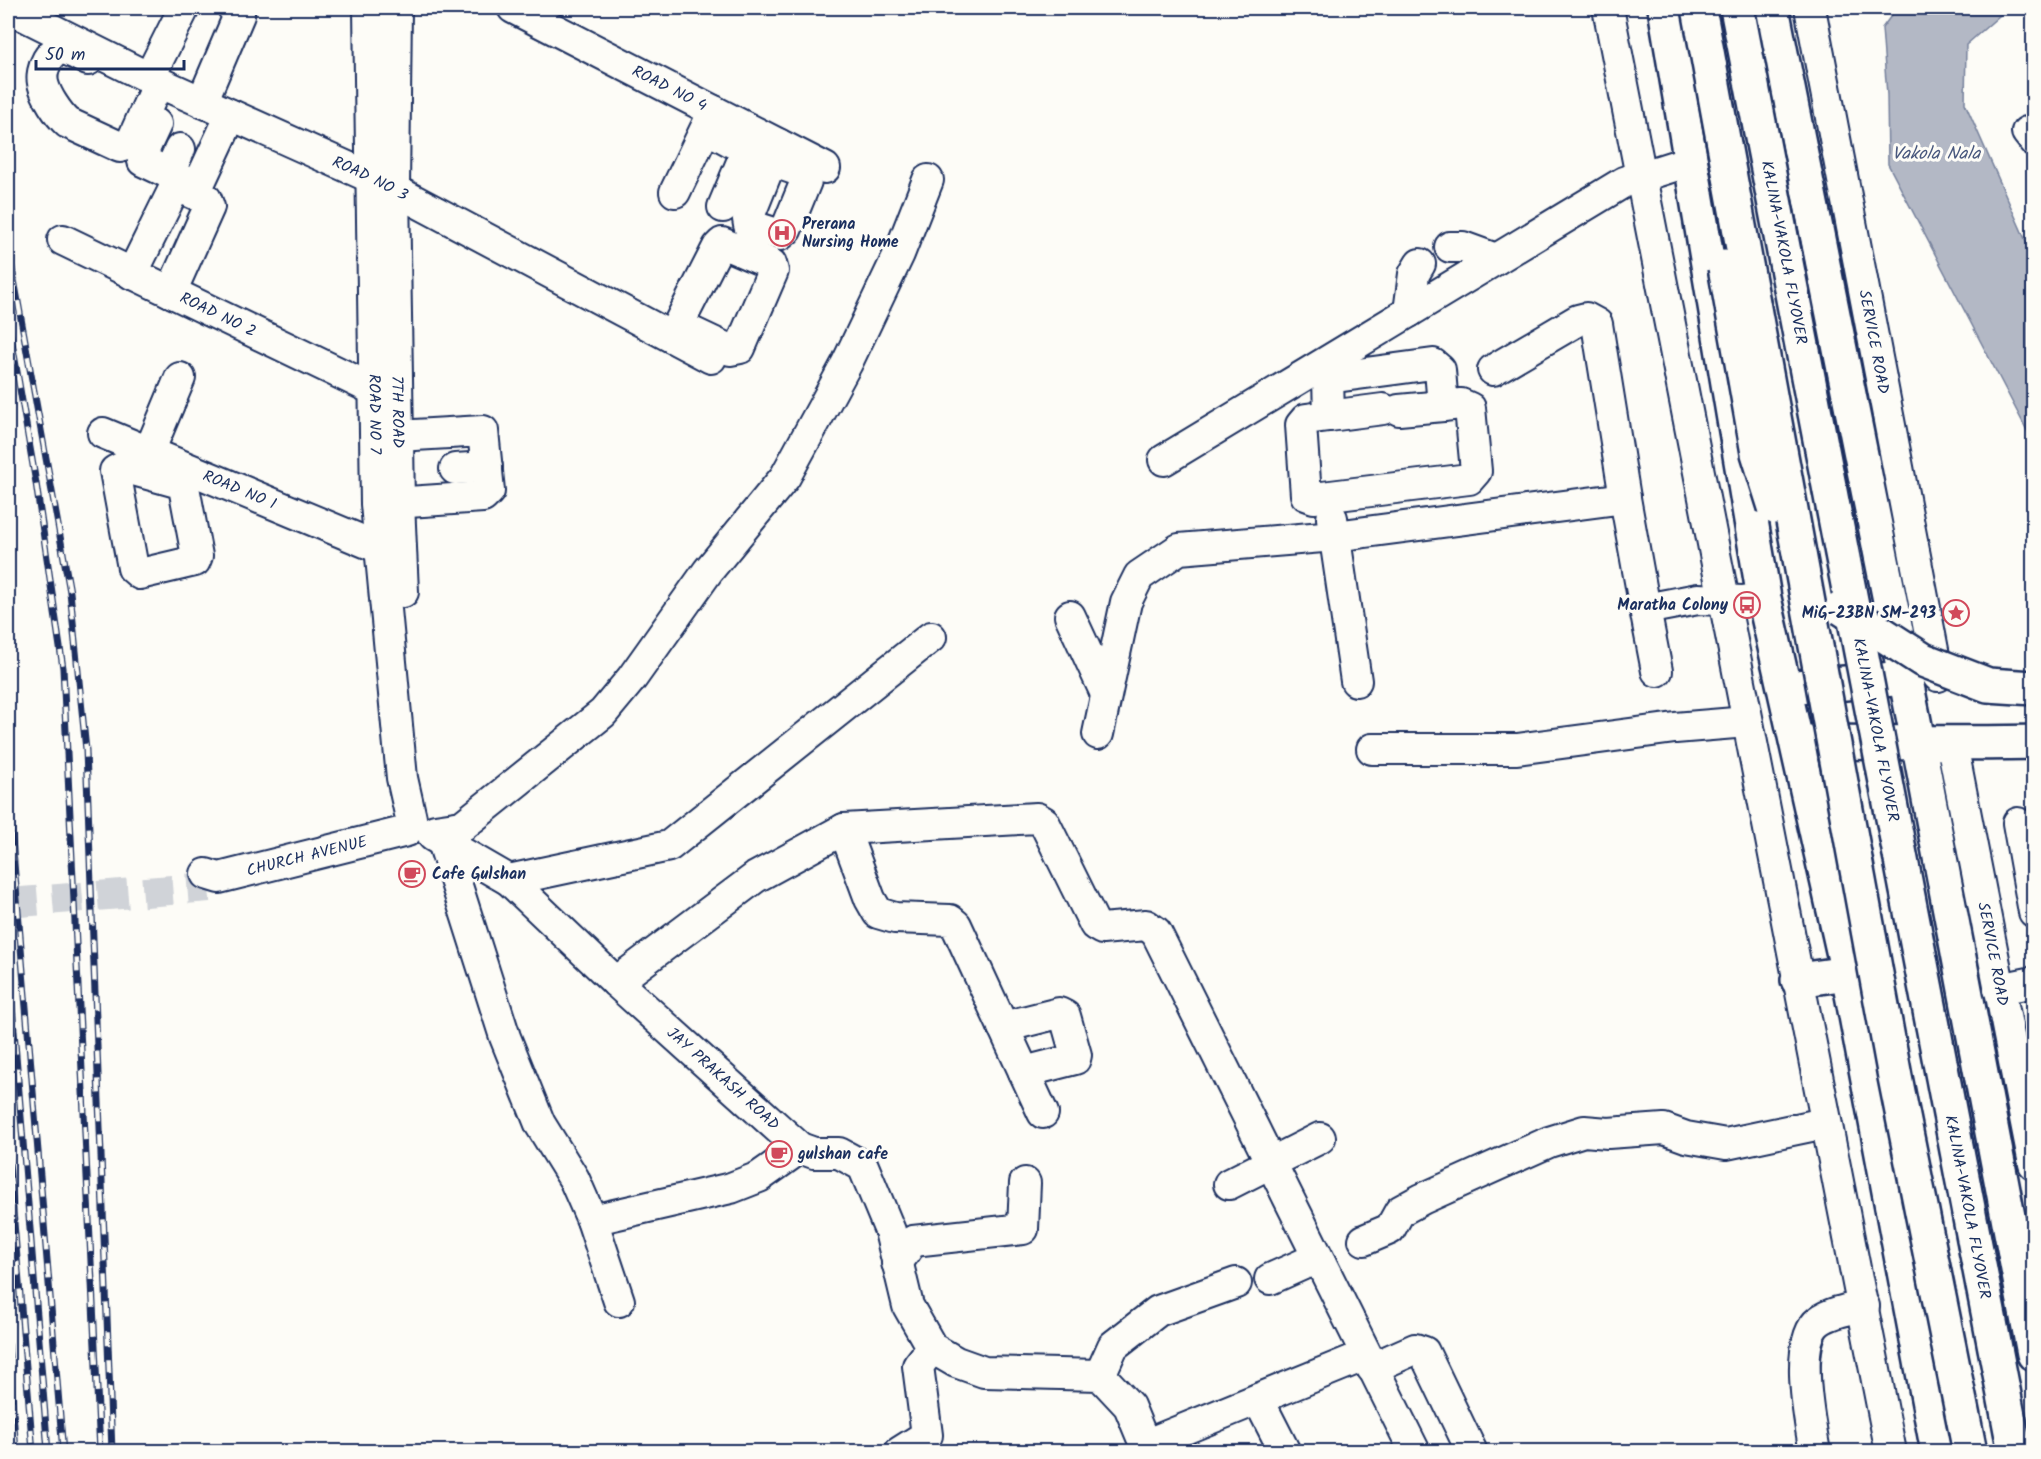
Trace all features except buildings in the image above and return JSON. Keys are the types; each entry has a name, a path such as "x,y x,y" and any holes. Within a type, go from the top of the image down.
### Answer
{"highway":[{"path":"1665,8 1764,598 1848,973 1938,1452"},
{"path":"1677,8 1758,453 1784,537 1833,602 1923,660 1988,685 2034,688"},
{"path":"1700,8 1895,1077 1970,1452"},
{"name":"KALINA-VAKOLA FLYOVER","path":"1737,8 2014,1452"},
{"path":"1772,8 1918,741 2034,1354"},
{"path":"1785,688 1938,676 2034,674"},
{"path":"1795,742 1918,741 1952,744 2034,742"},
{"path":"1798,980 1848,973"}],"street":[{"path":"76,48 58,50 51,54 42,73 43,85 61,117 68,123 120,147 130,143 158,81 184,8"},
{"path":"206,94 239,15 233,8"},
{"name":"ROAD NO 7","path":"369,8 383,184 387,504 402,778 426,829 540,1124 574,1179 592,1220 619,1301"},
{"path":"383,184 396,8"},
{"path":"1608,8 1639,176 1891,1452"},
{"name":"SERVICE ROAD","path":"1810,8 1938,676"},
{"name":"ROAD NO 4","path":"530,11 717,132 825,168"},
{"name":"ROAD NO 3","path":"21,14 76,48 158,81 206,94 231,115 383,184 675,331 711,358"},
{"path":"158,81 143,161 175,161 194,185 200,182 231,115"},
{"path":"675,192 717,132 747,150 723,207"},
{"path":"1164,460 1496,259 1639,176 1690,161"},
{"name":"CHURCH AVENUE","path":"211,880 426,829 462,826 603,713 632,678 708,571 785,477 847,363 899,254 928,180"},
{"path":"136,265 174,191 182,188 206,199 209,207 175,283"},
{"name":"ROAD NO 2","path":"63,240 136,265 175,283 385,395"},
{"path":"1450,247 1463,247 1496,259"},
{"path":"1409,312 1414,274 1420,264"},
{"path":"1493,370 1578,320 1586,318 1597,324 1625,498 1657,671"},
{"path":"1329,416 1326,381 1332,376 1433,364 1440,370 1443,406"},
{"path":"180,378 125,448 114,474 133,568 140,574 195,561 197,556 182,475"},
{"path":"1461,404 1470,408 1476,471 1469,479 1329,496 1309,497 1305,491 1301,425 1306,419 1443,406 1461,404"},
{"path":"386,437 483,431 489,491 483,497 387,504"},
{"name":"ROAD NO 1","path":"125,448 182,475 390,552"},
{"path":"455,468 487,467"},
{"path":"1329,496 1356,681"},
{"path":"1098,734 1126,602 1139,576 1179,549 1335,536 1625,498"},
{"path":"1645,609 1698,599 1742,602 1764,598"},
{"path":"1070,616 1106,694"},
{"path":"509,880 669,846 931,637"},
{"path":"1372,749 1517,749 1675,728 1747,722"},
{"name":"SERVICE ROAD","path":"1952,744 2034,1164"},
{"path":"616,982 756,877 844,829 1026,818 1037,818 1044,822 1095,925 1102,929 1146,925 1156,932 1269,1164 1415,1452"},
{"path":"2018,823 2034,912"},
{"name":"JAY PRAKASH ROAD","path":"426,829 509,880 616,982 800,1148"},
{"path":"844,829 870,899 878,913 895,918 950,920 956,925 1043,1113"},
{"path":"1999,989 2034,982"},
{"path":"1003,1027 1059,1013 1065,1016 1076,1055 1075,1059 1024,1072"},
{"path":"1364,1240 1389,1229 1400,1211 1422,1199 1549,1142 1584,1131 1608,1133 1664,1129 1686,1137 1726,1144 1825,1123"},
{"path":"1229,1184 1320,1138"},
{"path":"592,1220 731,1188 759,1177 800,1148 814,1153 839,1153 863,1166 890,1231 908,1306 932,1348 956,1362 984,1372 1100,1375 1129,1406 1147,1448 1258,1399 1369,1361 1415,1349 1425,1352 1472,1452"},
{"path":"897,1263 913,1241 1023,1229 1025,1183"},
{"path":"1270,1279 1317,1258"},
{"path":"1100,1375 1113,1346 1158,1311 1236,1282"},
{"path":"1815,1452 1807,1411 1805,1359 1811,1330 1820,1320 1864,1306"},
{"path":"900,1452 927,1435 918,1366 932,1348"},
{"path":"1258,1399 1285,1452"}],"water":[{"name":"Vakola Nala","path":"1897,8 2008,8 1966,45 1965,103 2033,257 2033,442 1888,164 1887,95 1882,28"}],"tunnel":[{"path":"8,903 209,887"}],"railway":[{"path":"8,246 70,592 86,750 112,1452"},
{"path":"8,319 36,483 63,668 100,1452"},
{"path":"8,791 63,1452"},
{"path":"8,956 48,1452"},
{"path":"8,1150 33,1452"},
{"path":"8,1345 16,1452"}],"place":[{"name":"Prerana Nursing Home","path":"782,233"},
{"name":"Maratha Colony","path":"1747,605"},
{"name":"MiG-23BN SM-293","path":"1956,613"},
{"name":"Cafe Gulshan","path":"412,874"},
{"name":"gulshan cafe","path":"779,1154"}]}
